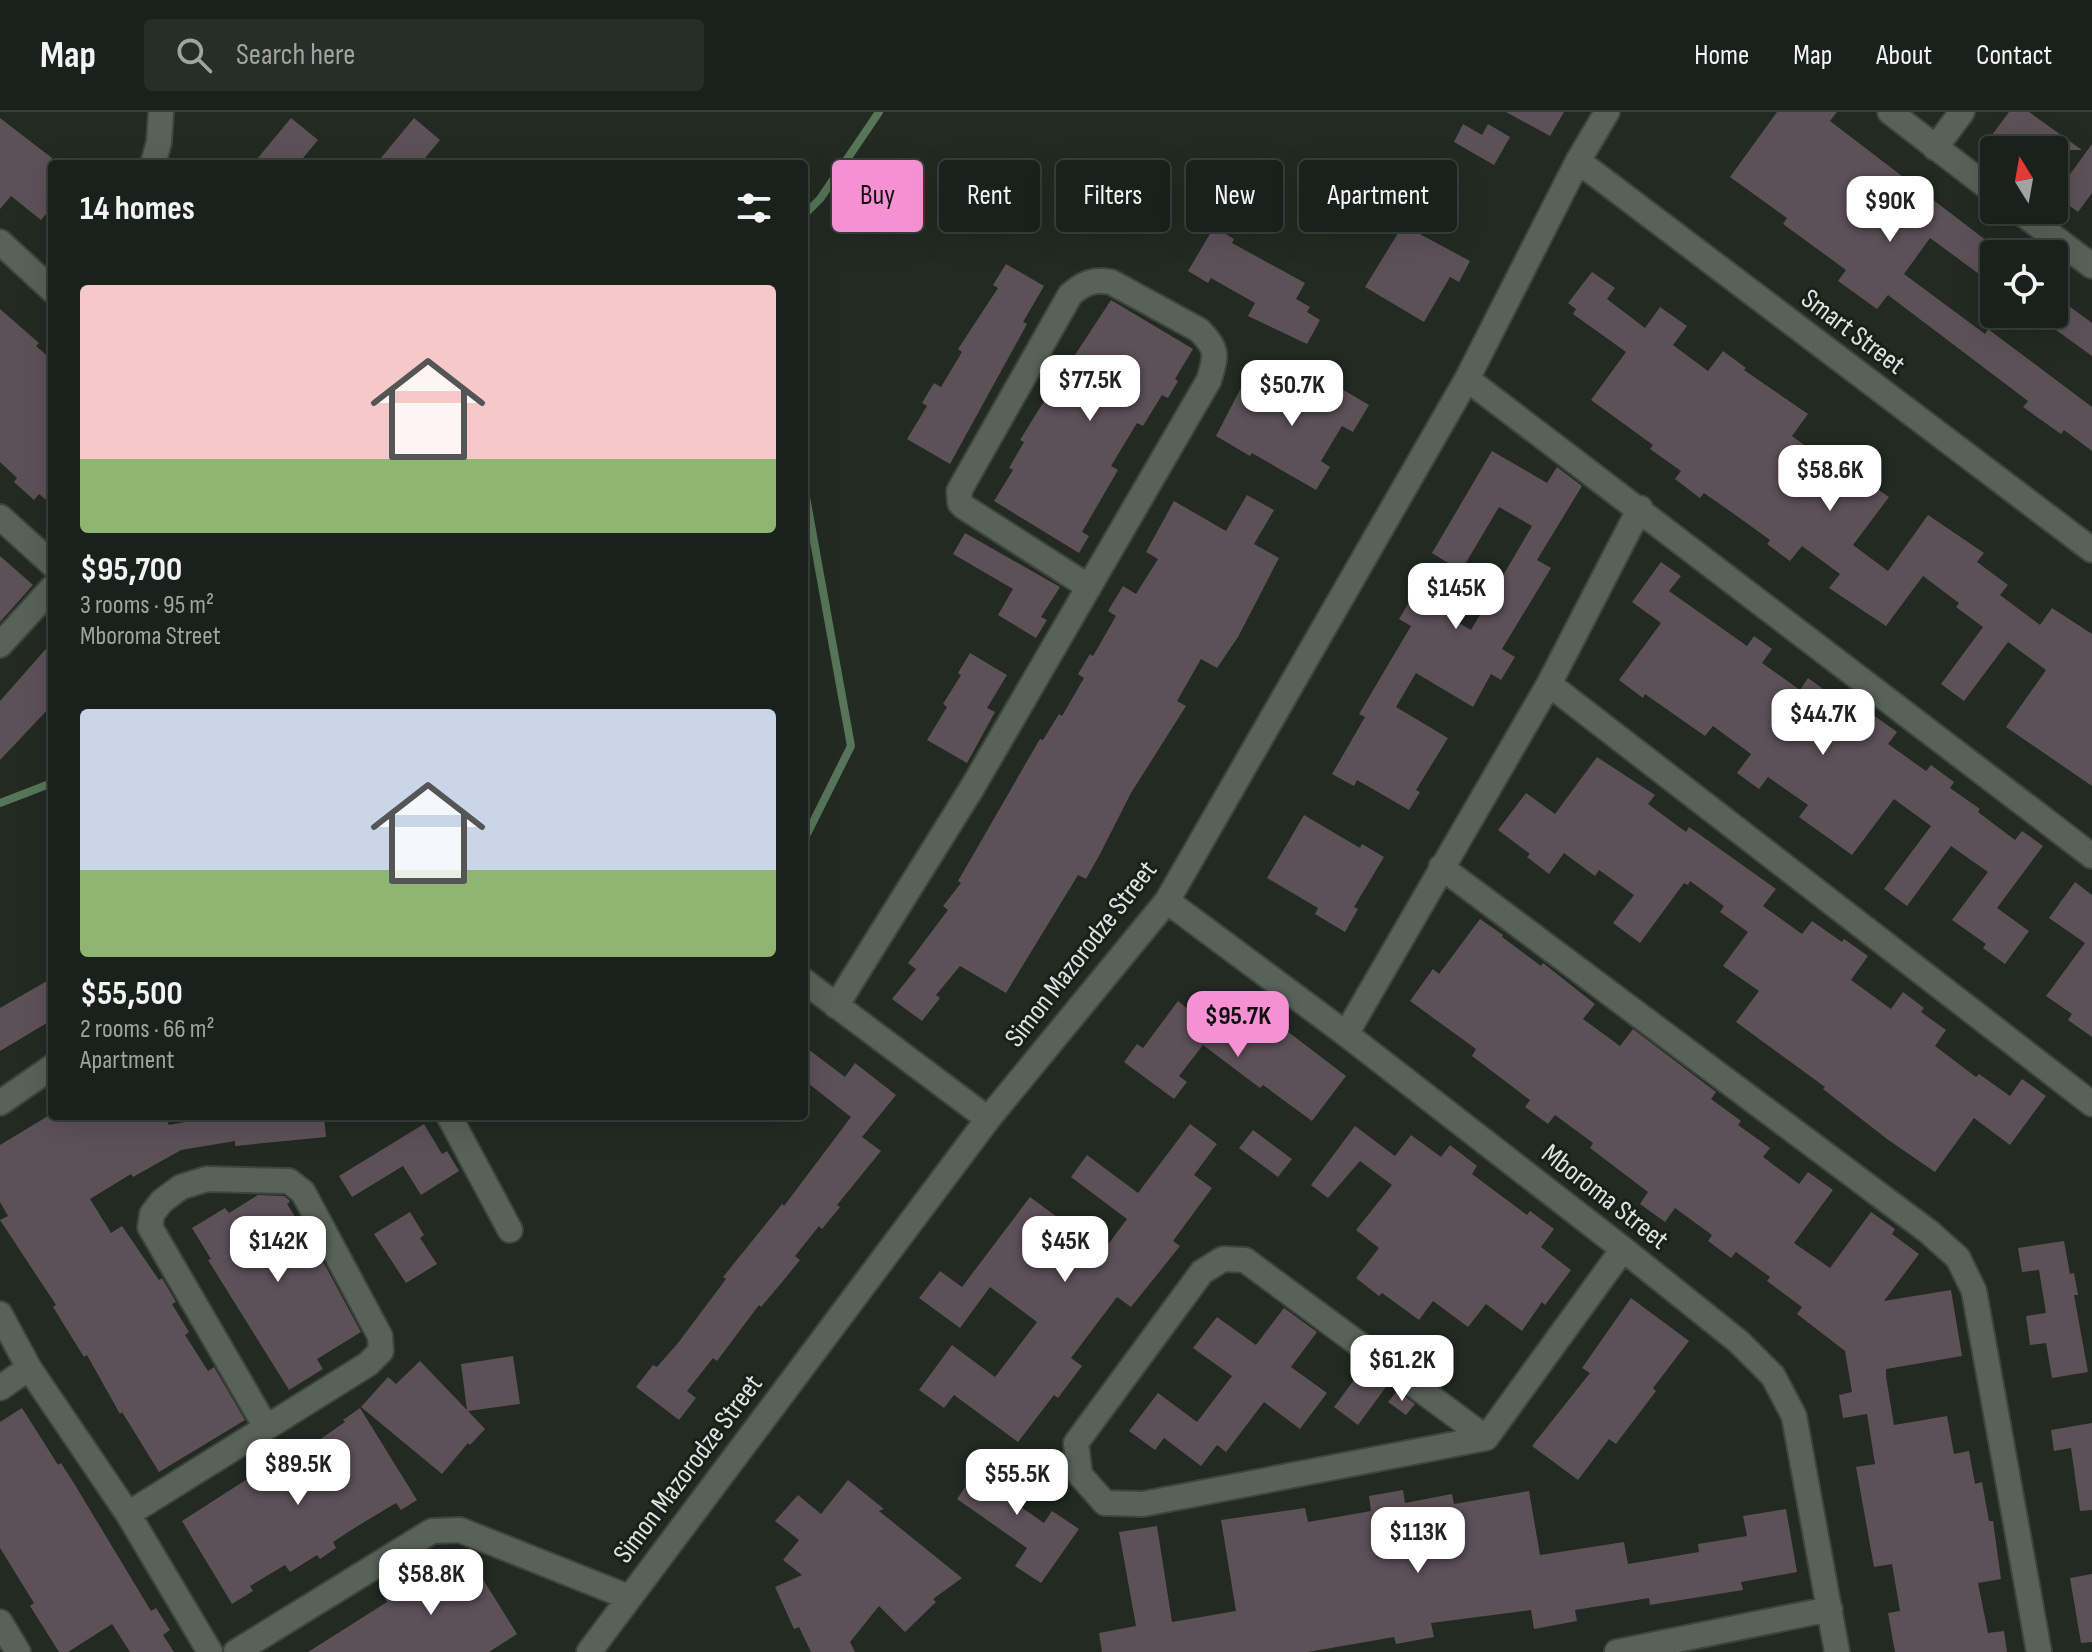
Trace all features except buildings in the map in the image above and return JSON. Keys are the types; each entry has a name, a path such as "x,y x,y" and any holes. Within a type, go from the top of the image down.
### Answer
{"street":[{"path":"154,160 161,112"},
{"name":"Simon Mazorodze Street","path":"589,1652 988,1119 1167,901 1467,379 1578,161 1607,112"},
{"path":"1890,112 1980,182"},
{"path":"1935,148 1962,112"},
{"name":"Smart Street","path":"1578,161 2092,550"},
{"path":"2036,224 2092,266"},
{"path":"0,242 48,286"},
{"path":"836,1006 972,788 1089,587 1209,380 1216,354 1211,342 1199,330 1111,282 1101,280 1079,286 1070,295 959,491 960,503 964,507 1089,587"},
{"path":"1467,379 1640,508 2092,856"},
{"path":"1346,1034 1549,684 1640,508"},
{"path":"0,517 48,560"},
{"path":"0,645 48,592"},
{"path":"1549,684 2092,1104"},
{"path":"1441,867 1917,1223 1958,1258 1974,1291 2039,1652"},
{"name":"Mboroma Street","path":"1167,901 1346,1034 1623,1249 1739,1342 1773,1376 1794,1416 1837,1652"},
{"path":"808,984 988,1119"},
{"path":"0,1103 48,1070"},
{"path":"451,1120 510,1230"},
{"path":"128,1514 368,1364 381,1351 380,1336 303,1192 289,1181 207,1179 181,1187 162,1201 152,1214 150,1227 266,1427"},
{"path":"1486,1438 1245,1260 1223,1259 1202,1272 1076,1443 1080,1475 1105,1503 1143,1504 1486,1438 1623,1249"},
{"path":"0,1314 29,1368 128,1514 210,1652"},
{"path":"0,1388 29,1368"},
{"path":"236,1652 432,1531 445,1529 460,1530 628,1597"},
{"path":"1617,1652 1830,1609"},
{"path":"0,1622 18,1652"}],"waterway":[{"path":"808,211 820,199 879,112"},
{"path":"808,508 851,746 808,832"},
{"path":"0,803 48,785"}]}
